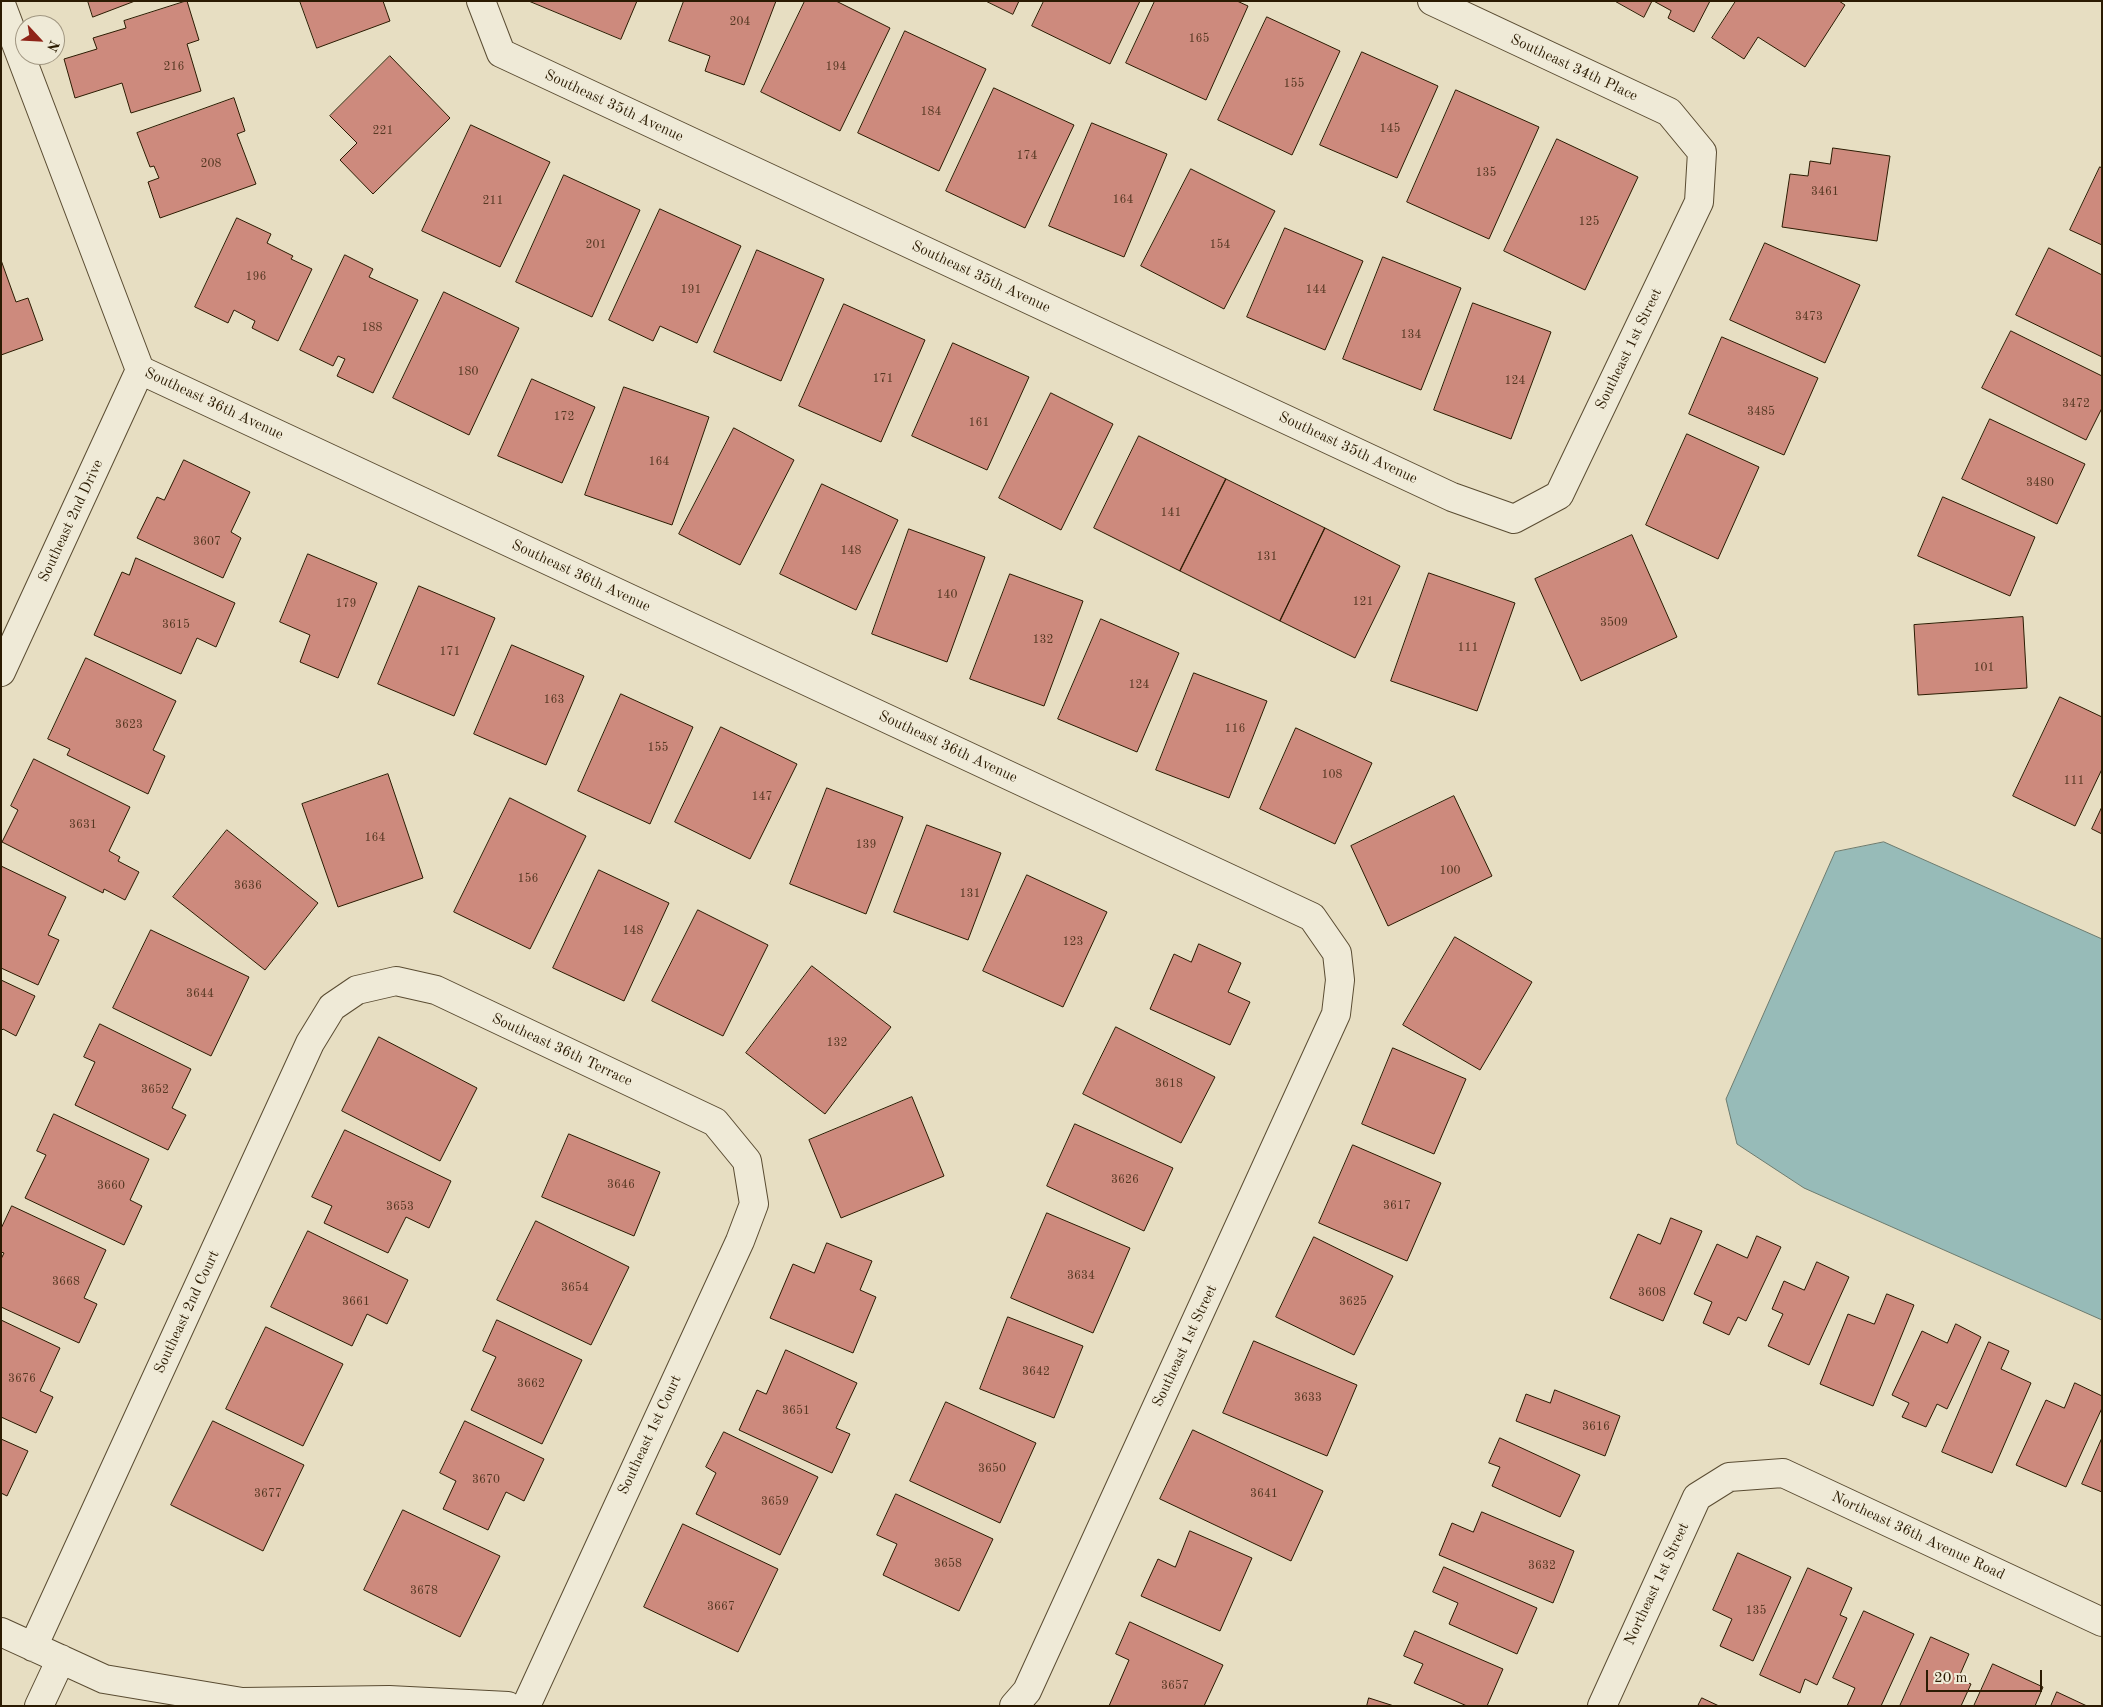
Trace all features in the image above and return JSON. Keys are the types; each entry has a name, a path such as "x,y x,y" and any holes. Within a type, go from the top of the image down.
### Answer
{"street":[{"name":"Southeast 35th Avenue","path":"481,1 501,54 1443,493 1514,519"},
{"name":"Southeast 34th Place","path":"1432,1 1669,112 1702,152"},
{"name":"Southeast 36th Avenue","path":"1,4 140,370 1312,917 1337,953 1340,980"},
{"name":"Southeast 1st Street","path":"1514,519 1559,495 1699,202 1702,152"},
{"name":"Southeast 2nd Drive","path":"1,672 140,370"},
{"name":"Southeast 1st Street","path":"1014,1706 1027,1691 1336,1014 1340,980"},
{"name":"Southeast 36th Terrace","path":"357,990 396,981 436,990 715,1122 747,1161"},
{"name":"Southeast 2nd Court","path":"11,1642 310,1043 332,1007 357,990"},
{"name":"Southeast 1st Court","path":"526,1706 740,1240 754,1204 747,1161"},
{"name":"Northeast 36th Avenue Road","path":"1729,1477 1783,1473 2102,1622"},
{"name":"Northeast 1st Street","path":"1602,1706 1697,1498 1729,1477"},
{"path":"11,1642 61,1659 104,1680 242,1702 389,1700 508,1706"},
{"path":"39,1706 61,1659"}],"water":[{"path":"1884,842 2102,939 2102,1320 1804,1188 1737,1144 1726,1099 1835,852"}],"building":[{"path":"88,1 135,1 93,17"},
{"path":"187,1 199,40 187,44 201,91 131,113 122,83 75,98 65,59 97,49 93,38 126,28 124,21"},
{"path":"300,1 383,1 390,21 317,48"},
{"path":"529,1 637,1 621,39"},
{"path":"684,1 776,1 744,85 705,71 710,56 669,41"},
{"path":"805,1 836,1 890,28 840,131 761,92"},
{"path":"986,1 1019,1 1013,14"},
{"path":"1044,1 1140,1 1110,64 1032,26"},
{"path":"1155,1 1237,1 1248,6 1206,100 1126,63"},
{"path":"1615,1 1652,1 1644,17"},
{"path":"1654,1 1710,1 1694,32 1668,18 1671,11"},
{"path":"1736,1 1839,1 1845,5 1805,67 1758,37 1744,59 1712,38"},
{"path":"1267,17 1340,51 1292,155 1218,120"},
{"path":"905,31 986,69 939,171 858,133"},
{"path":"1362,52 1438,86 1397,178 1320,145"},
{"path":"390,56 450,118 373,194 340,160 357,143 330,116"},
{"path":"994,88 1074,125 1025,228 946,191"},
{"path":"1456,90 1539,127 1489,239 1407,202"},
{"path":"234,98 245,131 237,134 256,184 160,218 148,182 159,178 154,166 150,167 137,133"},
{"path":"1092,123 1167,154 1124,257 1049,226"},
{"path":"471,125 550,162 500,267 422,231"},
{"path":"1557,139 1638,177 1585,290 1504,251"},
{"path":"1833,148 1890,156 1877,241 1782,227 1790,174 1808,176 1810,161 1830,164"},
{"path":"2100,167 2102,168 2102,245 2070,230"},
{"path":"1191,169 1275,211 1224,309 1141,266"},
{"path":"564,175 640,210 592,317 516,282"},
{"path":"660,209 741,246 697,343 660,326 653,341 609,320"},
{"path":"237,218 271,234 267,243 293,256 291,259 312,269 278,341 252,328 255,321 234,310 228,323 195,307"},
{"path":"1285,228 1363,261 1325,350 1247,317"},
{"path":"1765,243 1860,285 1825,363 1730,320"},
{"path":"2049,248 2102,275 2102,357 2016,315"},
{"path":"757,250 824,279 781,381 714,352"},
{"path":"345,255 373,269 369,277 418,300 373,393 337,376 345,359 338,356 333,366 300,350"},
{"path":"1383,257 1461,288 1421,390 1343,359"},
{"path":"1,260 16,302 28,298 43,340 1,355"},
{"path":"444,292 519,328 469,435 393,398"},
{"path":"1473,303 1551,332 1511,439 1434,410"},
{"path":"844,304 925,340 881,442 799,406"},
{"path":"2011,331 2102,376 2102,408 2086,440 1982,388"},
{"path":"1722,337 1818,378 1784,455 1689,414"},
{"path":"953,343 1029,377 987,470 912,436"},
{"path":"532,379 595,407 562,483 498,456"},
{"path":"624,387 709,417 672,525 585,495"},
{"path":"1051,393 1113,424 1061,530 999,498"},
{"path":"1990,419 2085,464 2057,524 1962,479"},
{"path":"734,428 794,460 740,565 679,534"},
{"path":"1687,434 1759,467 1718,559 1646,525"},
{"path":"1139,436 1226,479 1180,571 1094,528"},
{"path":"184,460 250,492 231,532 241,538 223,578 137,538 157,497 164,500"},
{"path":"1226,479 1325,528 1280,621 1180,571"},
{"path":"822,484 898,520 856,610 780,574"},
{"path":"1943,497 2035,537 2010,596 1918,556"},
{"path":"1325,528 1400,566 1355,658 1280,621"},
{"path":"909,529 985,557 947,662 872,634"},
{"path":"1632,535 1677,637 1581,681 1535,579"},
{"path":"308,554 377,583 338,678 300,662 310,635 280,622"},
{"path":"136,558 235,603 216,647 197,638 181,674 94,635 122,572 129,575"},
{"path":"1429,573 1515,603 1477,711 1391,681"},
{"path":"1010,574 1083,601 1044,706 970,679"},
{"path":"419,586 495,618 454,716 378,684"},
{"path":"2023,617 2027,688 1918,695 1914,625"},
{"path":"1101,619 1179,653 1137,752 1058,719"},
{"path":"512,645 584,676 546,765 474,734"},
{"path":"86,658 176,701 153,750 165,756 148,794 67,755 70,749 48,739"},
{"path":"1194,673 1267,701 1229,798 1156,770"},
{"path":"621,694 693,727 650,824 578,791"},
{"path":"2060,697 2102,717 2102,769 2075,826 2013,796"},
{"path":"721,727 797,764 750,859 675,822"},
{"path":"1296,728 1372,763 1335,844 1260,809"},
{"path":"34,759 130,807 109,851 120,857 118,861 139,872 125,900 104,889 103,893 2,842 18,810 11,806"},
{"path":"388,774 423,878 338,907 302,804"},
{"path":"827,788 903,817 866,914 790,884"},
{"path":"1454,796 1492,876 1388,926 1351,846"},
{"path":"510,798 586,836 530,949 454,912"},
{"path":"2102,807 2102,834 2092,829"},
{"path":"927,825 1001,853 968,940 894,912"},
{"path":"227,830 318,903 265,970 173,897"},
{"path":"1,866 66,897 48,935 59,940 38,985 1,968"},
{"path":"599,870 669,903 624,1001 553,968"},
{"path":"1027,875 1107,912 1063,1007 983,971"},
{"path":"698,910 768,945 723,1036 652,1001"},
{"path":"151,930 249,977 211,1056 113,1008"},
{"path":"1455,937 1532,982 1480,1070 1403,1025"},
{"path":"1199,944 1241,963 1228,992 1250,1002 1230,1045 1150,1009 1174,954 1191,962"},
{"path":"812,966 891,1027 825,1114 746,1053"},
{"path":"1,980 35,996 16,1036 3,1029 1,1031"},
{"path":"100,1024 191,1069 172,1108 186,1115 168,1150 75,1105 95,1062 84,1057"},
{"path":"1116,1027 1215,1077 1181,1143 1083,1094"},
{"path":"379,1037 477,1088 440,1161 342,1111"},
{"path":"1393,1048 1466,1079 1434,1154 1362,1124"},
{"path":"912,1097 944,1176 841,1218 809,1140"},
{"path":"54,1114 149,1159 130,1200 142,1206 124,1245 25,1198 46,1155 37,1151"},
{"path":"1075,1124 1173,1168 1144,1231 1047,1186"},
{"path":"345,1130 451,1181 429,1228 406,1217 388,1253 324,1223 332,1206 312,1197"},
{"path":"569,1134 660,1172 634,1236 542,1197"},
{"path":"1353,1145 1441,1183 1407,1261 1319,1223"},
{"path":"12,1206 106,1250 84,1298 97,1304 79,1343 1,1307 1,1259 4,1253 1,1252 1,1229"},
{"path":"1047,1213 1130,1248 1093,1333 1011,1298"},
{"path":"1671,1218 1702,1231 1663,1321 1610,1298 1638,1234 1660,1244"},
{"path":"536,1221 629,1267 591,1345 497,1300"},
{"path":"308,1231 408,1280 387,1324 367,1314 352,1346 271,1307"},
{"path":"1757,1236 1781,1247 1746,1321 1738,1317 1729,1335 1703,1323 1712,1302 1694,1294 1717,1244 1747,1258"},
{"path":"1314,1237 1393,1276 1354,1355 1276,1317"},
{"path":"827,1243 872,1261 860,1290 876,1297 853,1353 770,1318 793,1264 814,1273"},
{"path":"1817,1262 1849,1277 1809,1365 1768,1346 1783,1314 1772,1309 1784,1281 1804,1290"},
{"path":"1887,1294 1914,1305 1873,1406 1820,1384 1848,1314 1874,1324"},
{"path":"1008,1317 1083,1346 1054,1418 980,1389"},
{"path":"1,1320 60,1348 40,1391 53,1397 36,1433 1,1417"},
{"path":"497,1320 582,1360 542,1444 471,1410 496,1357 483,1351"},
{"path":"1956,1324 1981,1337 1947,1409 1937,1404 1926,1427 1902,1417 1909,1403 1892,1395 1922,1331 1947,1343"},
{"path":"266,1327 343,1364 303,1446 226,1409"},
{"path":"1254,1341 1357,1385 1327,1456 1223,1413"},
{"path":"1989,1342 2009,1351 2001,1369 2031,1383 1992,1473 1942,1452"},
{"path":"786,1350 857,1383 836,1428 850,1434 832,1473 739,1430 757,1390 766,1394"},
{"path":"2075,1383 2102,1396 2102,1408 2066,1487 2016,1465 2046,1400 2064,1408"},
{"path":"1555,1390 1620,1416 1605,1456 1516,1421 1526,1394 1550,1403"},
{"path":"946,1402 1036,1443 1000,1523 910,1481"},
{"path":"213,1421 304,1465 263,1551 171,1505"},
{"path":"465,1421 544,1459 524,1501 506,1492 488,1530 443,1509 456,1481 440,1473"},
{"path":"1193,1430 1323,1491 1291,1561 1160,1499"},
{"path":"724,1432 818,1477 780,1555 696,1514 716,1473 706,1467"},
{"path":"1500,1438 1580,1475 1560,1517 1492,1486 1500,1467 1489,1463"},
{"path":"2102,1438 2102,1492 2082,1484"},
{"path":"1,1439 28,1451 7,1496 1,1493"},
{"path":"896,1494 993,1539 959,1611 883,1575 897,1544 877,1535"},
{"path":"403,1510 500,1556 460,1637 364,1590"},
{"path":"1482,1512 1574,1551 1553,1603 1439,1555 1452,1523 1473,1532"},
{"path":"683,1524 778,1569 738,1652 644,1607"},
{"path":"1190,1531 1252,1558 1220,1631 1141,1596 1158,1559 1175,1567"},
{"path":"1738,1553 1791,1577 1753,1661 1720,1646 1732,1619 1713,1610"},
{"path":"1444,1567 1537,1608 1517,1654 1449,1624 1458,1603 1433,1592"},
{"path":"1808,1568 1852,1588 1840,1615 1847,1618 1817,1685 1805,1679 1800,1693 1760,1675"},
{"path":"1864,1611 1914,1634 1881,1706 1847,1706 1855,1688 1833,1678"},
{"path":"1130,1622 1223,1665 1204,1706 1109,1706 1129,1660 1116,1654"},
{"path":"1415,1631 1503,1669 1487,1706 1467,1706 1414,1683 1423,1664 1404,1656"},
{"path":"1931,1637 1969,1654 1958,1679 1971,1684 1961,1706 1900,1706"},
{"path":"1993,1664 2043,1687 2035,1706 1974,1706"},
{"path":"2057,1692 2087,1706 2051,1706"},
{"path":"1369,1698 1394,1706 1367,1706"},
{"path":"1702,1698 1719,1706 1698,1706"}]}
